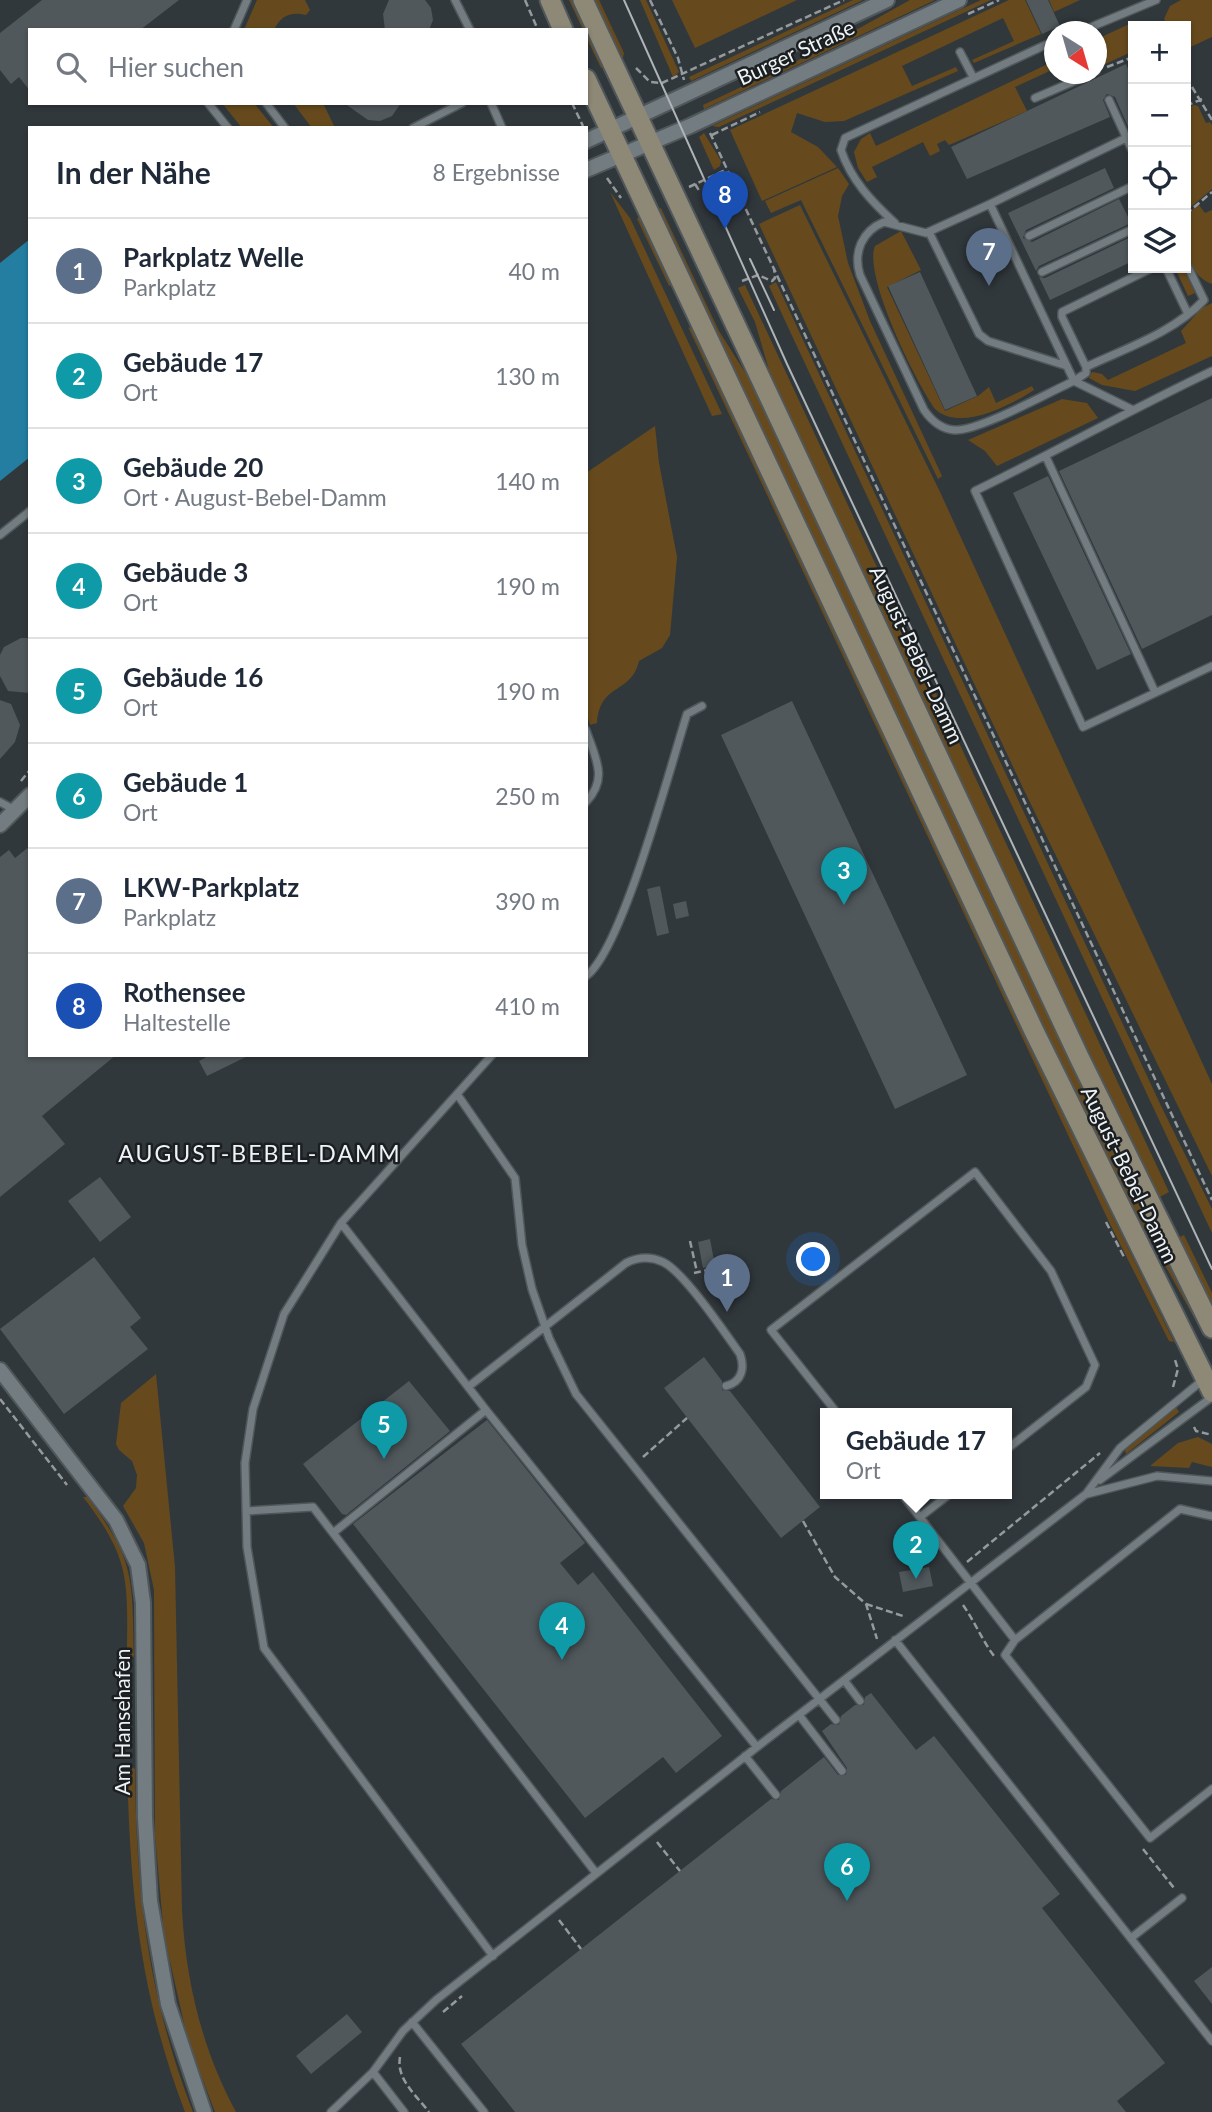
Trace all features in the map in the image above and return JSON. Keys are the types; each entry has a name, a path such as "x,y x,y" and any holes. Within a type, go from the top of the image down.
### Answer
{"main road":[{"path":"550,0 563,28"},
{"name":"August-Bebel-Damm","path":"583,0 1085,1070 1212,1328"},
{"name":"August-Bebel-Damm","path":"588,83 1057,1079 1210,1385"}],"street":[{"name":"Burger Straße","path":"610,131 887,0"},
{"name":"Burger Straße","path":"650,143 959,0"},
{"path":"588,140 610,131"},
{"path":"588,169 650,143"},
{"path":"0,825 28,797"},
{"name":"Am Hansehafen","path":"0,1370 116,1520 138,1565 144,1603 145,1818 150,1901 170,2013 204,2112"}],"lane":[{"path":"235,28 247,0"},
{"path":"455,0 469,28"},
{"path":"1107,22 1156,0"},
{"path":"896,224 865,194 842,153 843,141 855,132 1044,46"},
{"path":"961,52 973,77"},
{"path":"1035,98 1066,84"},
{"path":"1109,100 1130,147"},
{"path":"210,105 226,126"},
{"path":"268,105 283,126"},
{"path":"417,126 458,105"},
{"path":"492,105 501,126"},
{"path":"1126,138 929,232 884,222 868,232 858,250 857,266 922,406 935,422 953,430 972,428 1086,373 1086,367 1062,312 1142,273"},
{"path":"1029,236 1128,188"},
{"path":"990,204 1074,381 1131,409"},
{"path":"1042,272 1128,231"},
{"path":"929,232 979,334 988,341 1067,366"},
{"path":"1168,273 1188,314"},
{"path":"1191,273 1203,300"},
{"path":"1086,367 1174,325 1203,300 1212,297"},
{"path":"1212,371 1131,409 1046,457 975,491 1083,727 1212,666"},
{"path":"1046,457 1156,692"},
{"path":"0,536 28,513"},
{"path":"588,974 605,956 626,904 687,714 702,706"},
{"path":"588,737 600,780 597,789 588,800"},
{"path":"0,802 16,810"},
{"path":"490,1057 341,1223 284,1314 253,1409 245,1463 247,1547 264,1648 493,1956"},
{"path":"457,1094 515,1178 522,1245 545,1327 576,1394 836,1720"},
{"path":"833,1408 771,1329 975,1172 1051,1271 1095,1366 1086,1387 1012,1445"},
{"path":"341,1223 486,1410 757,1747"},
{"path":"468,1387 633,1259 644,1257 662,1261 684,1280 740,1354 743,1366 741,1374 733,1384 726,1386"},
{"path":"331,2112 373,2072 394,2041 412,2022 745,1756 1086,1494 1120,1448 1210,1385"},
{"path":"1094,1484 1140,1453 1210,1385"},
{"path":"333,1532 486,1410"},
{"path":"1086,1494 1157,1476 1212,1481"},
{"path":"906,1499 1015,1640"},
{"path":"920,1517 943,1499"},
{"path":"246,1511 313,1507 596,1873"},
{"path":"1212,1517 1180,1510 1015,1640 1005,1655 1150,1838 1212,1789"},
{"path":"895,1640 1212,2041"},
{"path":"844,1680 860,1701"},
{"path":"799,1715 842,1771"},
{"path":"745,1756 776,1795"},
{"path":"1131,1938 1182,1898"},
{"path":"412,2022 484,2112"},
{"path":"373,2072 404,2112"}],"path":[{"path":"525,0 537,28"},
{"path":"650,0 678,58 686,83"},
{"name":"Burger Straße","path":"633,65 654,83 682,75 844,0"},
{"path":"1107,67 1128,59"},
{"path":"1192,87 1202,99 1212,120"},
{"path":"1191,104 1202,99"},
{"path":"573,105 583,126"},
{"name":"August-Bebel-Damm","path":"707,128 1212,1200"},
{"path":"727,185 724,179 731,176"},
{"path":"695,184 700,192"},
{"path":"1191,210 1212,192"},
{"path":"742,281 758,275 772,281 775,278 774,268"},
{"path":"690,1241 697,1272"},
{"path":"684,1280 697,1272 746,1262"},
{"path":"1168,1395 1173,1388"},
{"path":"0,1399 69,1487"},
{"path":"633,1465 678,1429 687,1418"},
{"path":"1193,1427 1196,1431 1212,1435"},
{"path":"960,1568 1110,1445"},
{"path":"803,1521 835,1577 866,1604 919,1622"},
{"path":"866,1604 875,1637 883,1649"},
{"path":"657,1842 680,1871"},
{"path":"568,1913 559,1920 581,1950"},
{"path":"429,2112 403,2080 399,2068 404,2049 464,1995"}],"shaded area":[{"path":"257,0 305,0 310,10 306,15 287,16 279,21 275,28 245,28"},
{"path":"569,0 573,0 586,28 582,28"},
{"path":"594,0 599,0 624,53 623,58"},
{"path":"640,0 646,0 679,72 673,77"},
{"path":"672,0 797,0 695,48"},
{"path":"853,0 863,0 691,81 689,77"},
{"path":"910,0 935,0 704,109 703,105 820,50"},
{"path":"981,0 991,0 719,127 712,126"},
{"path":"1009,0 1025,0 1041,34 974,63 972,60 1014,41 1003,18 902,66 912,86 956,67 958,71 844,121 825,122 797,113 791,132 818,147 837,167 762,201 730,130"},
{"path":"1049,0 1080,0 1054,12"},
{"path":"1181,0 1212,0 1212,37 1191,47 1191,21 1165,21 1170,6"},
{"path":"1128,25 1128,53 1107,63 1107,34"},
{"path":"588,32 604,66 601,68 588,41"},
{"path":"1044,66 1044,74 1015,87 1027,111 949,145 945,140 937,144 940,151 930,156 923,142 872,167 877,177 867,182 858,168 854,152 861,139 870,133 876,146"},
{"path":"224,105 256,105 272,126 240,126"},
{"path":"295,105 324,105 334,126 310,126"},
{"path":"1191,106 1198,106 1206,123 1210,122 1212,125 1212,189 1191,207 1191,147"},
{"path":"704,133 721,161 720,166 714,170 699,137"},
{"path":"838,168 849,184 842,196 838,216 848,263 870,321 942,476 938,479 801,200 771,213 765,201"},
{"path":"610,192 630,218 722,414 712,416"},
{"path":"1198,204 1205,213 1212,210 1212,284 1197,273 1191,262 1191,212"},
{"path":"800,205 940,492 1212,1084 1212,1176 1023,788 759,224"},
{"path":"661,208 719,331 758,393 1201,1330 1100,1149 715,331 659,209"},
{"path":"640,216 673,284 669,286 637,219"},
{"path":"901,231 921,270 887,287 945,411 978,396 989,387 996,403 1032,386 1034,390 998,409 971,417 958,418 935,409 893,329 873,261 875,246"},
{"path":"1177,273 1185,273 1195,293 1188,296"},
{"path":"776,282 1162,1108 1212,1209 1212,1233 769,286"},
{"path":"745,285 1169,1192 1158,1198 772,380 755,322 738,288"},
{"path":"1212,303 1212,356 1135,391 1102,385 1089,378 1092,372 1102,374 1108,380 1186,343 1181,331 1202,308"},
{"path":"688,327 694,330 1064,1117 1174,1342 1169,1341 1110,1224"},
{"path":"1062,399 1087,403 1098,418 997,466 985,451 968,440"},
{"path":"655,426 659,463 677,557 670,635 662,648 639,661 629,679 609,694 599,710 597,723 590,725 588,718 588,472"},
{"path":"1184,1235 1212,1293 1212,1305 1178,1238"},
{"path":"156,1374 175,1567 184,1937 192,1989 205,2039 236,2112 215,2112 188,2041 164,1935 155,1836 154,1590 144,1543 123,1506 136,1488 137,1475 132,1461 116,1444 121,1403"},
{"path":"1176,1407 1179,1412 1126,1454 1125,1450"},
{"path":"1198,1437 1212,1444 1212,1467 1192,1462 1189,1468 1150,1466 1178,1443"},
{"path":"83,1497 87,1497 115,1538 128,1572 133,1608 134,1656 127,1662 124,1574 111,1539"},
{"path":"127,1763 135,1769 138,1858 155,1985 165,2027 193,2112 185,2112 169,2068 147,1982 131,1855"}],"water":[{"path":"28,241 28,459 0,481 0,263"}],"building":[{"path":"42,0 179,0 143,28 28,28 28,88 19,77 11,84 0,70 0,33"},
{"path":"389,0 425,0 431,8 433,20 430,28 385,28 383,14"},
{"path":"1026,0 1048,0 1058,21 1044,21 1042,34"},
{"path":"1126,64 1128,69 1128,127 1115,97 1107,94 1103,100 1110,117 967,179 951,147 1084,84 1107,84 1107,73"},
{"path":"347,105 400,105 392,116 380,121 368,120"},
{"path":"1105,168 1114,188 1026,230 1023,238 1032,242 1119,199 1128,217 1128,224 1039,266 1036,271 1008,213"},
{"path":"1128,238 1128,263 1050,300 1039,277 1045,278"},
{"path":"920,272 977,396 945,410 888,286"},
{"path":"1212,398 1212,615 1142,649 1059,471"},
{"path":"1048,476 1131,654 1097,670 1013,493"},
{"path":"21,638 28,638 28,693 8,691 0,676 0,655 4,647"},
{"path":"0,700 11,704 20,725 15,742 0,759"},
{"path":"792,701 967,1075 895,1109 721,735"},
{"path":"28,848 28,1057 114,1057 42,1116 65,1144 0,1197 0,857 9,850 15,858"},
{"path":"660,886 669,933 657,936 647,889"},
{"path":"686,901 689,916 676,919 673,904"},
{"path":"206,1057 246,1057 207,1076 199,1061"},
{"path":"100,1177 131,1217 100,1242 68,1201"},
{"path":"710,1239 715,1266 703,1268 698,1242"},
{"path":"94,1257 141,1318 130,1327 148,1349 64,1414 0,1329"},
{"path":"704,1357 722,1381 722,1390 730,1391 820,1507 781,1538 664,1388"},
{"path":"409,1381 450,1431 346,1515 342,1514 303,1464"},
{"path":"487,1420 585,1543 560,1563 578,1585 593,1572 722,1736 676,1773 663,1757 585,1818 353,1524"},
{"path":"929,1567 933,1586 903,1592 899,1572"},
{"path":"871,1693 916,1750 934,1736 1060,1894 1042,1908 1165,2063 1117,2101 1126,2112 515,2112 461,2044 771,1799 779,1800 781,1791 824,1757 838,1775 846,1775 847,1768 822,1731 831,1724 839,1725 841,1716 855,1705 864,1705 865,1697"},
{"path":"1212,1967 1212,2004 1194,1981"},
{"path":"347,2014 362,2032 311,2074 296,2056"}],"tram line":[{"path":"624,0 787,364 1212,1269"},
{"path":"750,259 774,310"}],"place":[{"name":"Rothensee","path":"725,229"},
{"name":"LKW-Parkplatz","path":"989,286"},
{"name":"Gebäude 20","path":"844,905"},
{"name":"Parkplatz Welle","path":"727,1312"},
{"name":"Gebäude 16","path":"384,1459"},
{"name":"Gebäude 17","path":"916,1579"},
{"name":"Gebäude 3","path":"562,1660"},
{"name":"Gebäude 1","path":"847,1901"}],"district":[{"name":"AUGUST-BEBEL-DAMM","path":"260,1154"}]}
